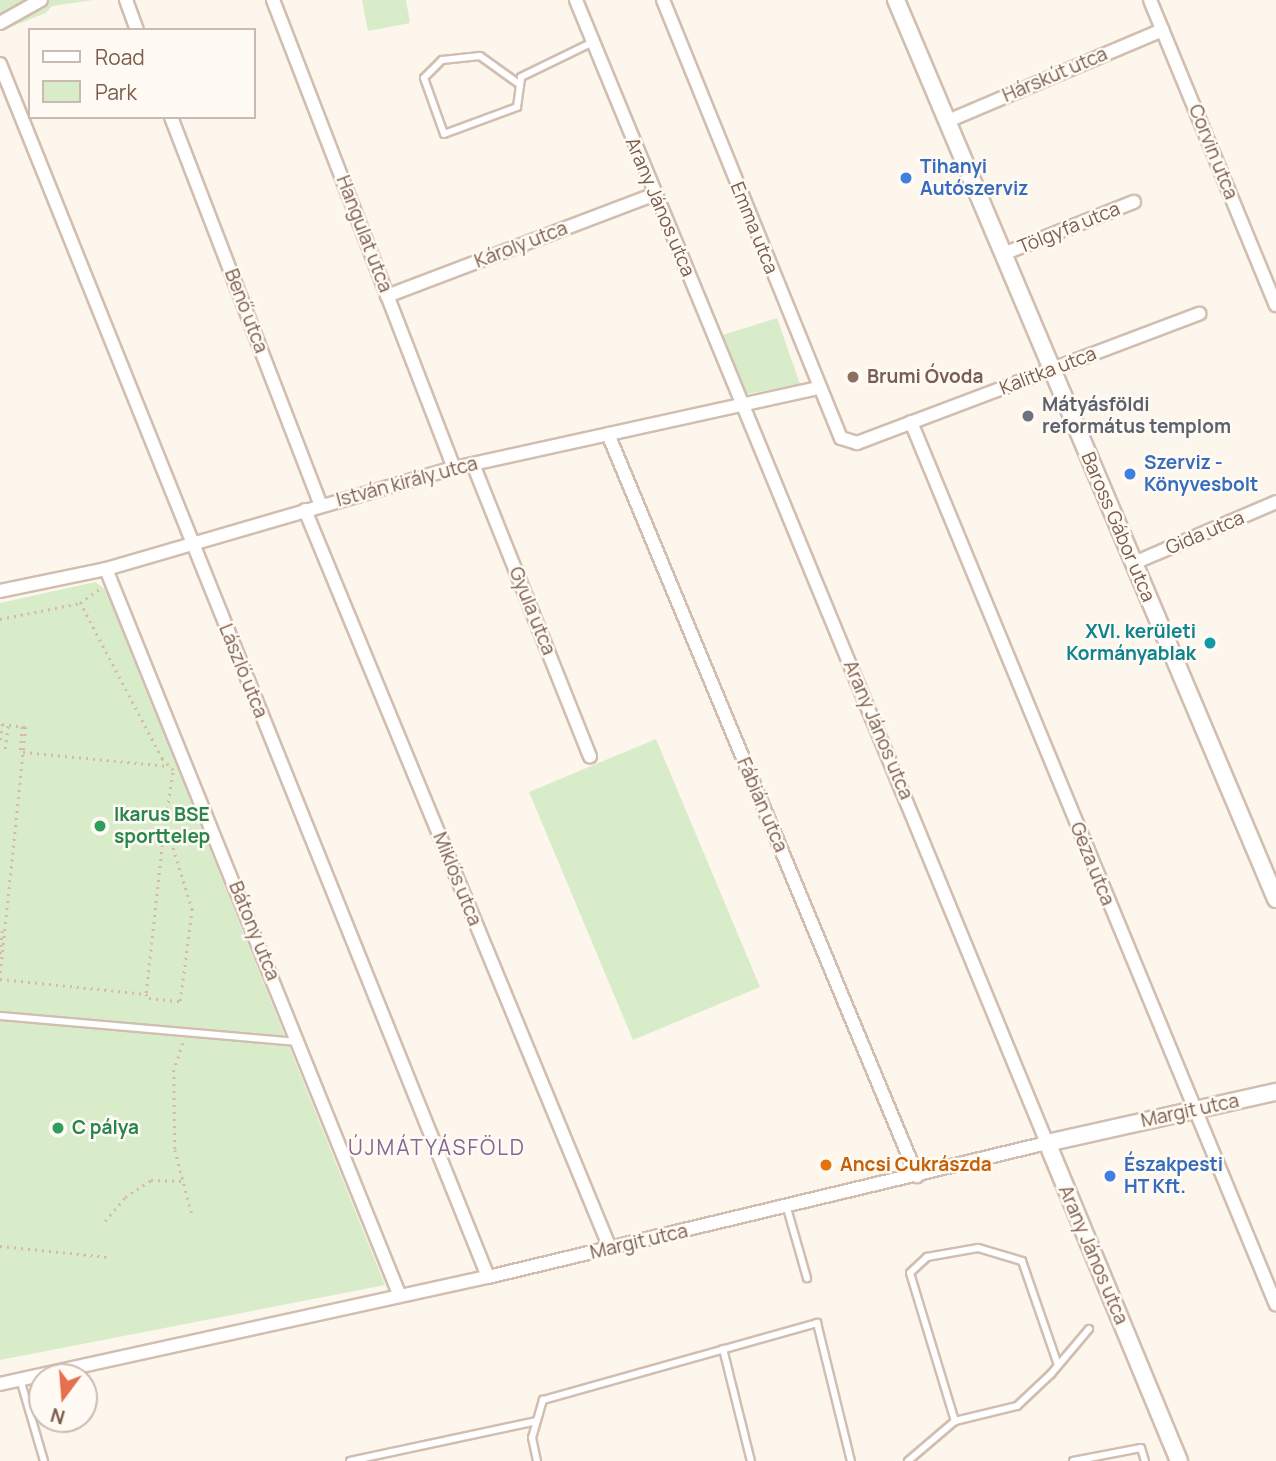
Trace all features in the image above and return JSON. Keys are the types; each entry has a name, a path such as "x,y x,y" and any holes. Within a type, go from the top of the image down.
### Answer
{"street":[{"path":"0,23 41,0"},
{"path":"126,0 136,28"},
{"name":"Hangulat utca","path":"273,0 454,468"},
{"name":"Arany János utca","path":"576,0 1179,1461"},
{"name":"Emma utca","path":"663,0 817,388 841,438 857,443"},
{"name":"Baross Gábor utca","path":"896,0 1276,899"},
{"name":"Corvin utca","path":"1150,0 1272,282 1276,305"},
{"name":"Hárskút utca","path":"948,121 1162,30"},
{"name":"László utca","path":"0,64 191,545 488,1277"},
{"name":"Benő utca","path":"172,119 321,505"},
{"name":"Károly utca","path":"387,296 655,194"},
{"name":"Tölgyfa utca","path":"1003,254 1134,202"},
{"name":"Kalitka utca","path":"857,443 1199,313"},
{"name":"István király utca","path":"0,591 109,575 191,545 454,468 817,388"},
{"name":"Géza utca","path":"911,422 1193,1110 1276,1305"},
{"name":"Fábián utca","path":"608,434 917,1176"},
{"name":"Gyula utca","path":"473,464 590,757"},
{"name":"Gida utca","path":"1134,564 1276,502"},
{"name":"Miklós utca","path":"305,510 610,1248"},
{"name":"Bátony utca","path":"109,575 399,1294"},
{"name":"Margit utca","path":"0,1384 399,1294 488,1277 787,1208 1047,1143 1276,1092"}],"lane":[{"path":"519,84 480,56 442,60 424,78 444,134 517,107 519,84 531,69 593,42"},
{"path":"0,1016 299,1042"},
{"path":"787,1208 807,1278"},
{"path":"955,1422 909,1273 927,1257 978,1248 1022,1261 1058,1365"},
{"path":"537,1461 532,1437 543,1400 817,1323 851,1461"},
{"path":"908,1461 955,1422 1017,1406 1089,1329"},
{"path":"723,1349 751,1461"},
{"path":"19,1378 44,1461"},
{"path":"350,1461 537,1421"},
{"path":"1073,1461 1141,1448 1145,1461"}],"path":[{"path":"0,619 80,603 109,575"},
{"path":"80,603 173,770 146,994"},
{"path":"0,722 26,727 21,751 1,956"},
{"path":"0,740 6,724"},
{"path":"5,749 6,724"},
{"path":"21,751 169,766"},
{"path":"2,931 0,979 146,994 149,998 180,1002 192,910 165,823"},
{"path":"186,1033 174,1070 175,1150 193,1218"},
{"path":"106,1221 125,1197 151,1180 183,1181"},
{"path":"0,1246 108,1257"}],"green space":[{"path":"0,0 93,0 52,6 46,13 0,31"},
{"path":"362,0 406,0 410,23 368,31"},
{"path":"777,318 800,384 747,394 723,335"},
{"name":"Ikarus BSE sporttelep","path":"95,582 105,589 385,1285 0,1360 0,603"},
{"path":"656,739 760,987 633,1040 529,792"}],"place":[{"name":"Tihanyi Autószerviz","path":"906,178"},
{"name":"Brumi Óvoda","path":"853,377"},
{"name":"Mátyásföldi református templom","path":"1028,416"},
{"name":"Szerviz - Könyvesbolt","path":"1130,474"},
{"name":"XVI. kerületi Kormányablak","path":"1210,643"},
{"name":"Ikarus BSE sporttelep","path":"100,826"},
{"name":"C pálya","path":"58,1128"},
{"name":"Ancsi Cukrászda","path":"826,1165"},
{"name":"Északpesti HT Kft.","path":"1110,1176"}],"district":[{"name":"ÚJMÁTYÁSFÖLD","path":"437,1147"}]}
